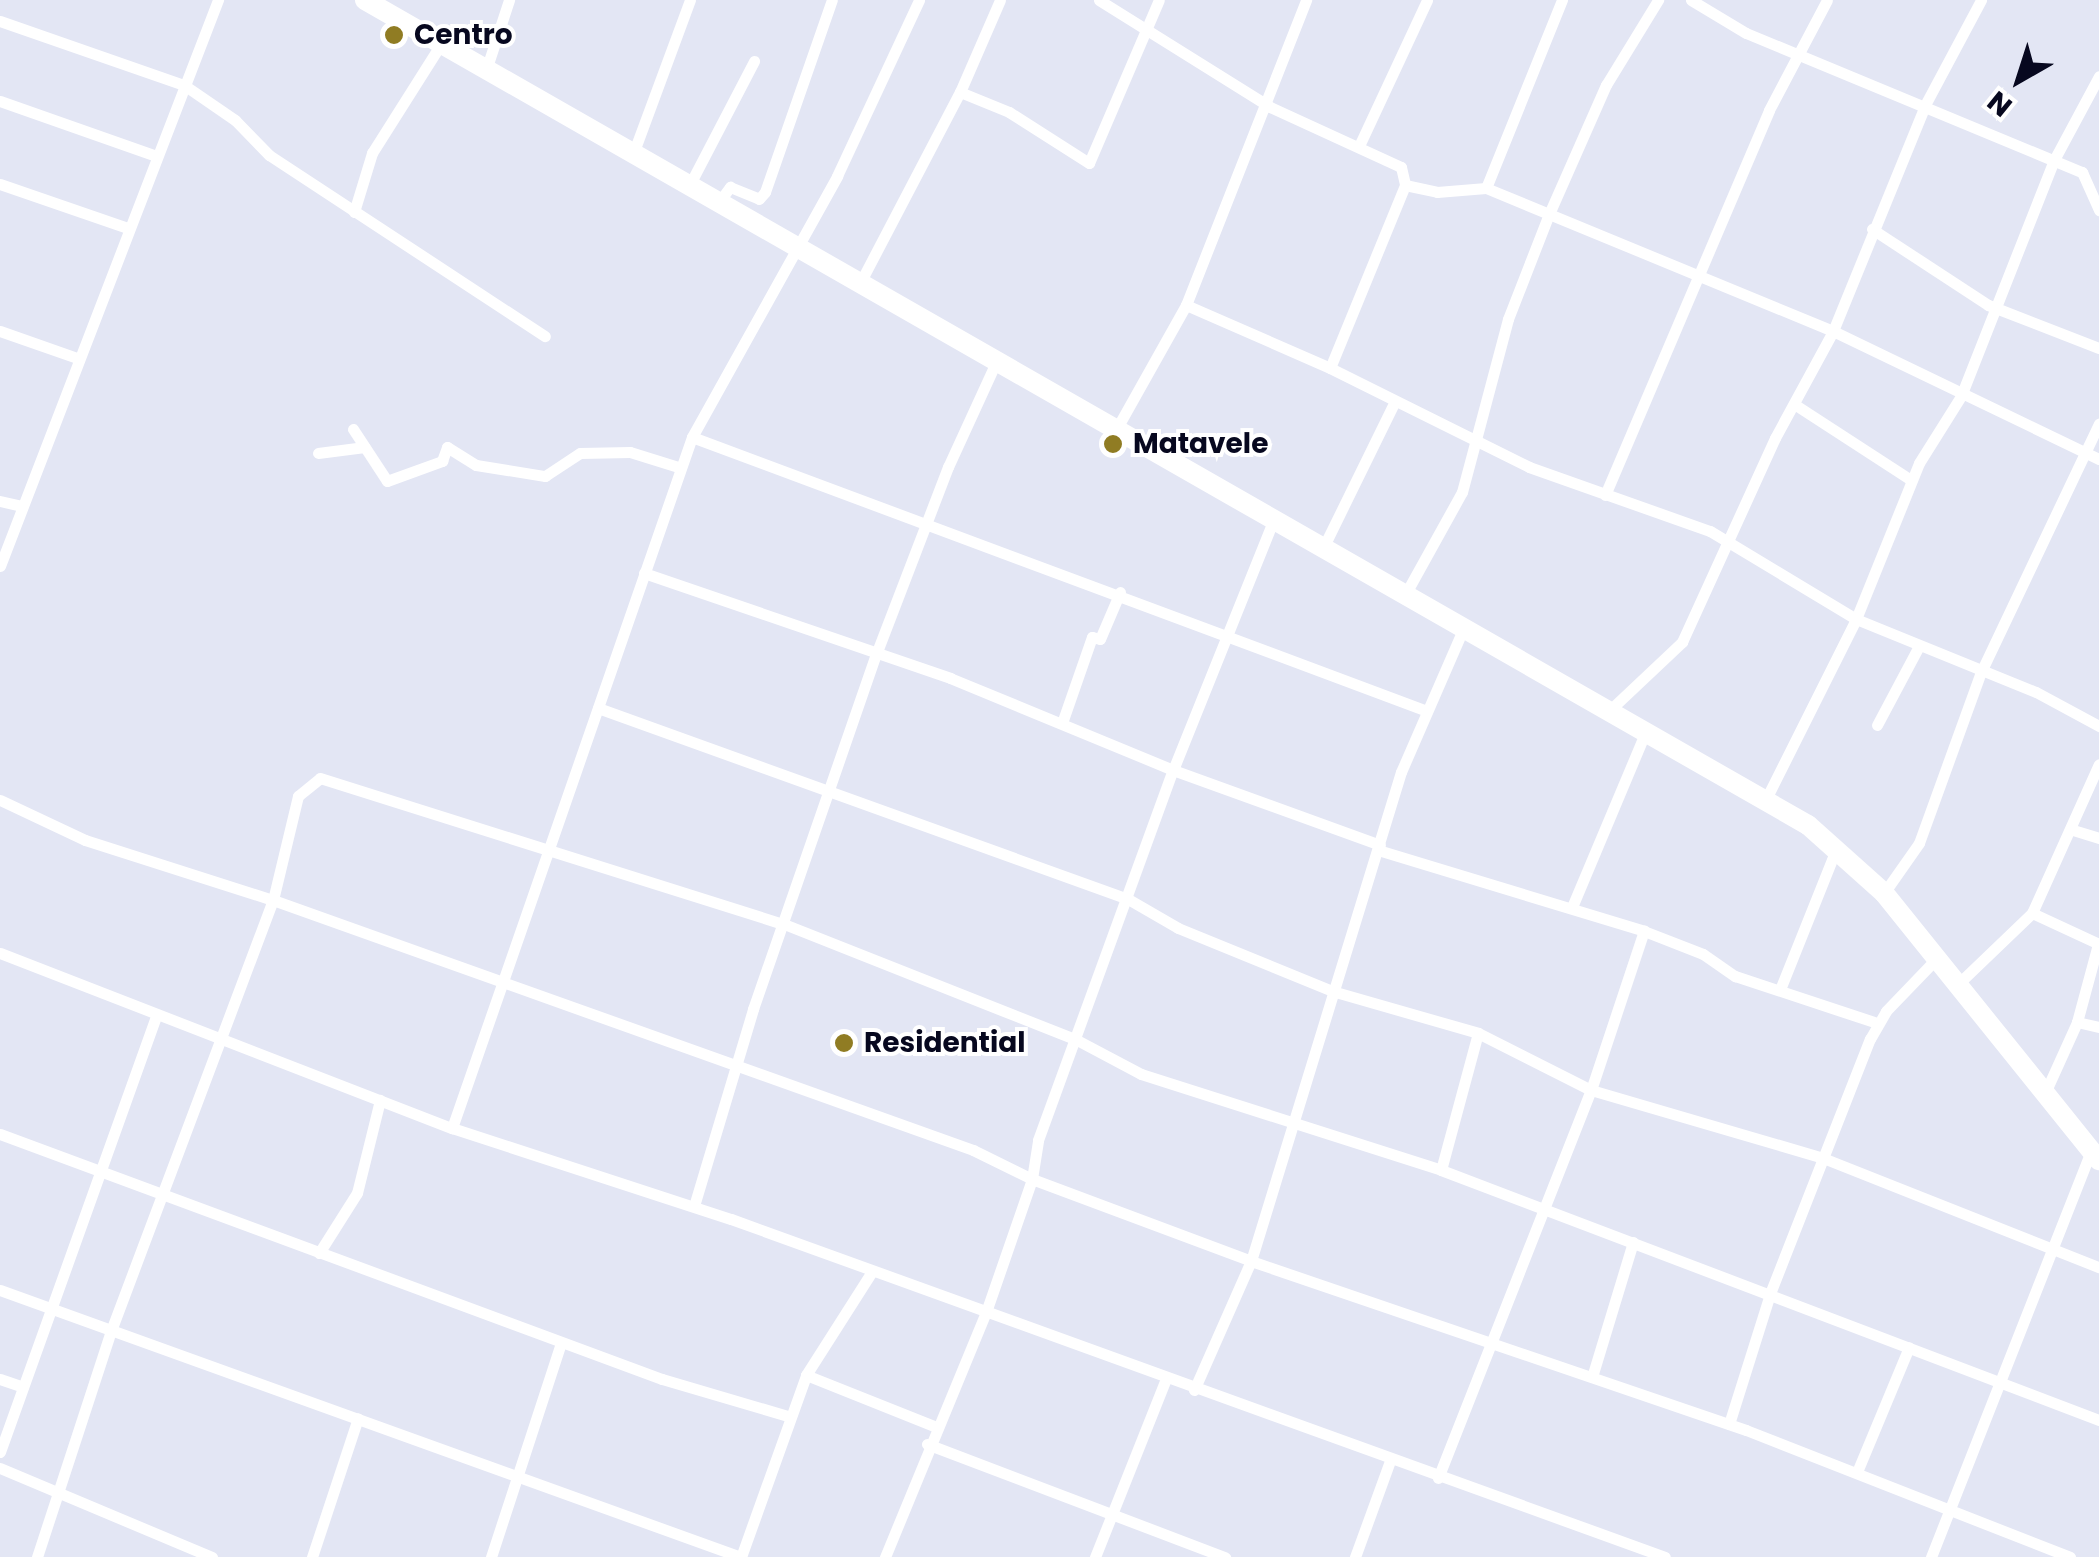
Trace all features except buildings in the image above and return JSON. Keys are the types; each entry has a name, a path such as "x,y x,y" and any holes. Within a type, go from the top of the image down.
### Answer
{"highway":[{"path":"364,0 1766,798 1837,847 1884,893 2095,1155"}],"street":[{"path":"0,566 218,0"},
{"path":"486,70 509,0"},
{"path":"633,154 690,0"},
{"path":"720,202 730,188 759,198 766,192 832,0"},
{"path":"452,1128 547,845 692,438 798,248 919,0"},
{"path":"860,283 960,92 1000,0"},
{"path":"1099,0 1265,104 1401,167 1406,185 1330,368"},
{"path":"960,92 1008,112 1088,163 1159,0"},
{"path":"1117,428 1186,305 1306,0"},
{"path":"1359,146 1427,0"},
{"path":"1486,188 1562,0"},
{"path":"1406,593 1462,492 1508,319 1549,214 1606,86 1658,0"},
{"path":"1691,0 1796,52 2087,176 2099,210"},
{"path":"1604,494 1796,52 1827,0"},
{"path":"1612,709 1675,653 1727,539 1834,330 1926,105 1981,0"},
{"path":"0,21 184,84 354,212 544,336"},
{"path":"354,212 372,153 441,44"},
{"path":"689,186 754,61"},
{"path":"1766,798 1856,619 1912,480 1961,396 2054,160 2099,76"},
{"path":"0,101 156,156"},
{"path":"0,184 128,228"},
{"path":"1406,185 1437,192 1486,188 1696,279 1834,330 1961,396 2085,456 2099,459"},
{"path":"1872,230 1996,306 2099,348"},
{"path":"1186,305 1330,368 1394,403 1474,439 1604,494 1727,539 1856,619 2099,726"},
{"path":"0,331 77,358"},
{"path":"694,1206 736,1069 875,657 925,523 997,360"},
{"path":"1324,546 1394,403"},
{"path":"1794,404 1912,480"},
{"path":"1884,893 1919,843 1980,672 2099,424"},
{"path":"352,428 387,481 442,461 448,447 476,465 545,476 580,453 630,452 681,468"},
{"path":"692,438 1120,592 1427,711"},
{"path":"318,453 364,447"},
{"path":"0,501 22,506"},
{"path":"884,1557 934,1426 986,1312 1032,1179 1038,1140 1173,770 1274,517"},
{"path":"644,574 875,657 950,678 1173,770 1380,848 1644,931 1702,954 1735,976 1781,987 1877,1024"},
{"path":"1062,723 1092,637 1100,639 1120,592"},
{"path":"1194,1390 1251,1260 1332,991 1380,848 1427,711 1464,627"},
{"path":"1877,725 1920,646"},
{"path":"598,708 828,796 1128,899 1178,928 1332,991 1478,1033 1591,1090 1823,1158 2099,1268"},
{"path":"1572,906 1647,730"},
{"path":"1957,984 2032,913 2099,764"},
{"path":"37,1557 112,1328 273,900 298,796 320,778 547,845 784,924 1075,1038 1141,1074 1441,1170 1771,1291 2099,1420"},
{"path":"0,800 85,840 273,900 736,1069 973,1150 1032,1179 1488,1344 1729,1424 1857,1472 1949,1514 2070,1557"},
{"path":"2072,830 2099,838"},
{"path":"1781,987 1837,847"},
{"path":"2032,913 2098,944 2077,1022 2045,1092"},
{"path":"1438,1478 1591,1090 1644,931"},
{"path":"0,953 452,1128 694,1206 1390,1461 1665,1557"},
{"path":"1729,1424 1771,1291 1877,1024 1936,959"},
{"path":"0,1452 156,1016"},
{"path":"2077,1022 2099,1027"},
{"path":"1441,1170 1478,1033"},
{"path":"320,1253 357,1192 376,1116 386,1102"},
{"path":"0,1134 98,1174 561,1342 788,1416"},
{"path":"1932,1557 2048,1248 2095,1155"},
{"path":"1592,1377 1633,1242"},
{"path":"0,1290 741,1557 788,1416 806,1375 871,1272"},
{"path":"490,1557 561,1342"},
{"path":"1857,1472 1909,1348"},
{"path":"806,1375 934,1426"},
{"path":"1096,1557 1166,1379"},
{"path":"0,1380 23,1387"},
{"path":"312,1557 358,1418"},
{"path":"927,1444 1225,1557"},
{"path":"1355,1557 1390,1461"},
{"path":"0,1468 56,1495 210,1557"},
{"path":"1628,1557 1641,1549"}],"place":[{"name":"Centro","path":"394,35"},
{"name":"Matavele","path":"1113,444"},
{"name":"Residential","path":"844,1043"}]}
